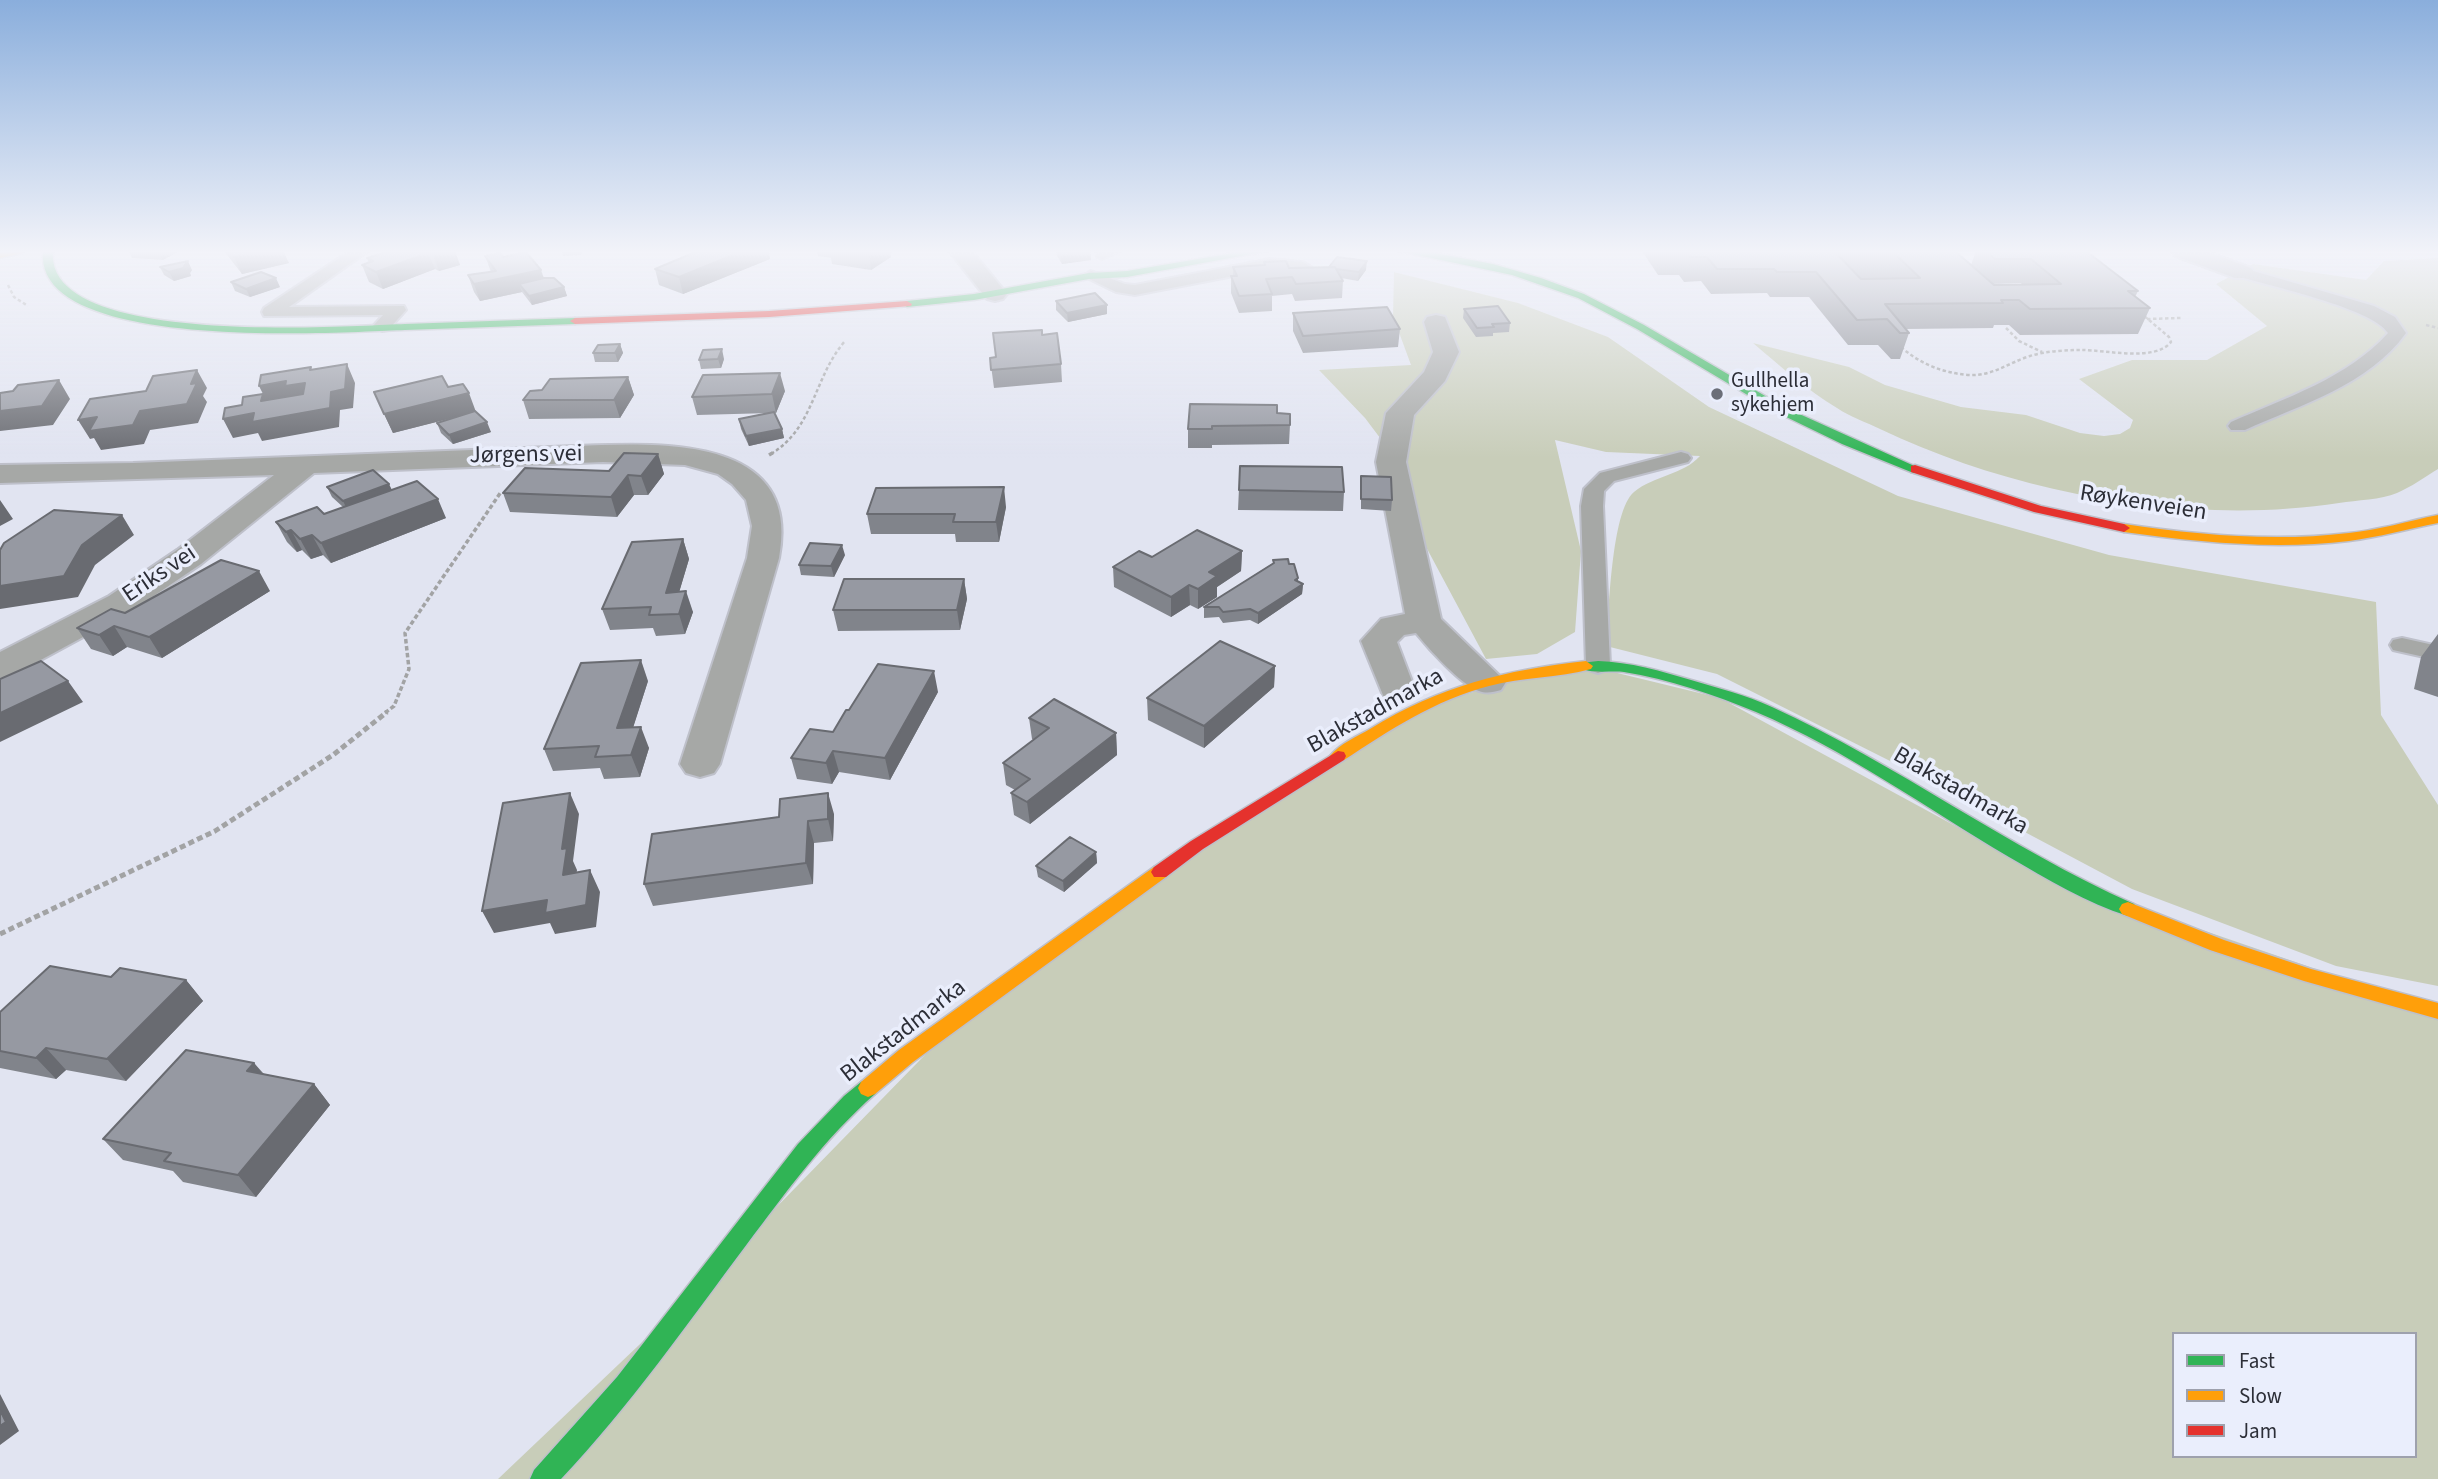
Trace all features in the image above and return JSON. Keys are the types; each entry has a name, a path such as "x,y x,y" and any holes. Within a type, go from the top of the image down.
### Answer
{"main road":[{"path":"152,320 240,329 592,320"},
{"name":"Røykenveien","path":"1628,320 1756,397 1851,443 1930,476 2078,518 2164,534 2231,540 2335,538 2438,519"},
{"name":"Røykenveien","path":"1727,361 1851,443"},
{"name":"Blakstadmarka","path":"543,1479 586,1436 781,1182 840,1111 905,1056 1197,845 1383,728 1432,701 1488,682 1542,670 1598,665 1660,676 1765,710 1832,744 2037,864 2121,905 2240,953 2311,976 2438,1011"}],"street":[{"path":"1436,322 1446,352 1436,375 1400,413 1391,462 1424,621 1446,646 1488,682"},
{"name":"Jørgens vei","path":"0,474 169,471 624,454 704,458 731,469 750,485 762,503 769,524 763,558 699,764"},
{"name":"Eriks vei","path":"0,667 121,603 188,557 307,464"},
{"path":"1398,692 1379,640 1393,626 1424,621"}],"lane":[{"path":"382,326 388,320"},
{"path":"2238,426 2361,368 2386,349 2397,333 2387,320"},
{"path":"1598,665 1592,506 1594,489 1607,477 1681,458"},
{"path":"2402,645 2438,653"}],"path":[{"path":"1896,342 1917,361 1945,371 1966,374 1997,372 2042,352 2090,350 2136,353 2168,346 2171,342 2169,337 2148,320"},
{"path":"2006,328 2019,341 2042,352"},
{"path":"731,469 773,454 797,436 837,348 853,337"},
{"path":"0,934 215,831 333,755 394,706 409,669 405,633 526,457"}],"green space":[{"path":"1394,320 1563,320 1608,337 1709,407 1898,496 2109,555 2376,602 2381,715 2438,805 2438,986 2336,966 2132,889 1910,771 1717,674 1606,646 1616,541 1626,503 1642,486 1685,467 1700,456 1606,452 1555,440 1581,551 1575,632 1537,654 1486,659 1417,530 1408,475 1365,418 1319,370 1411,365"},
{"path":"2260,320 2438,320 2438,469 2413,485 2384,497 2282,509 2164,507 2105,499 1988,471 1933,452 1853,417 1815,393 1753,343 1849,367 1885,385 1961,407 2026,415 2080,433 2104,436 2120,434 2130,428 2133,420 2079,379 2132,360 2207,360 2267,326"},
{"path":"1572,662 1720,698 2051,878 2438,1011 2438,1479 498,1479 679,1307 959,1020 1395,716"}],"building":[{"path":"1296,320 1395,320 1400,329 1303,336"},
{"path":"1472,320 1508,320 1510,323 1492,324 1494,327 1477,328"},
{"path":"1888,320 1898,320 1909,333 1900,333"},
{"path":"1042,330 1042,335 1057,333 1061,364 991,370 990,358 996,357 993,333"},
{"path":"620,344 615,353 593,353 598,345"},
{"path":"722,349 718,359 699,360 703,350"},
{"path":"347,364 345,389 331,392 330,408 252,422 254,413 223,419 225,408 242,405 243,397 263,394 261,401 303,394 305,383 285,386 286,381 259,386 261,375"},
{"path":"197,370 191,384 197,383 187,404 140,411 133,425 89,431 97,417 78,420 90,399 146,391 153,376"},
{"path":"780,373 772,394 692,397 703,375"},
{"path":"442,376 448,387 463,384 469,393 384,414 374,392"},
{"path":"628,377 614,400 523,400 530,391 542,390 550,379"},
{"path":"59,380 42,406 0,411 0,393 13,391 18,385"},
{"path":"1190,404 1277,405 1277,413 1290,414 1290,425 1188,429"},
{"path":"475,411 487,422 449,435 437,423"},
{"path":"774,412 782,429 746,436 739,419"},
{"path":"624,453 658,454 641,476 628,475 611,497 503,493 525,468 609,471"},
{"path":"1240,466 1342,467 1344,492 1239,490"},
{"path":"373,470 389,484 343,501 327,487"},
{"path":"1361,476 1391,477 1392,500 1361,499"},
{"path":"417,481 438,499 321,543 312,535 300,539 291,530 286,532 276,522 317,507 324,514"},
{"path":"1004,487 996,522 953,522 955,514 867,514 876,488"},
{"path":"54,510 122,515 82,545 64,576 0,586 0,550 4,543"},
{"path":"1197,530 1242,551 1209,572 1217,576 1198,589 1189,585 1171,597 1113,567 1139,551 1152,557"},
{"path":"683,539 666,593 686,591 679,614 649,615 651,607 602,609 632,542"},
{"path":"810,543 842,545 831,566 799,565"},
{"path":"1288,559 1289,564 1294,564 1298,578 1295,580 1303,584 1258,613 1250,609 1223,612 1219,607 1204,607 1274,563 1273,560"},
{"path":"221,560 259,571 149,637 114,626 99,635 77,628 111,609 125,613"},
{"path":"844,579 964,579 957,610 833,610"},
{"path":"1220,641 1275,666 1204,726 1147,698"},
{"path":"641,660 617,728 641,727 631,755 595,757 599,746 544,749 581,663"},
{"path":"41,661 68,681 0,713 0,679"},
{"path":"878,664 934,671 885,758 833,751 826,763 791,758 810,729 833,732"},
{"path":"1054,699 1116,733 1027,802 1011,793 1030,779 1003,763 1049,728 1029,718"},
{"path":"570,793 562,849 567,848 563,875 590,870 586,905 545,913 547,900 482,911 503,803"},
{"path":"828,793 828,819 808,821 806,863 644,884 652,834 779,817 780,799"},
{"path":"1070,837 1096,852 1063,881 1036,866"},
{"path":"50,966 111,977 120,968 186,980 107,1059 46,1048 36,1058 0,1051 0,1012"},
{"path":"186,1050 254,1063 247,1071 314,1084 238,1175 164,1161 171,1153 103,1139"},
{"path":"0,1410 6,1422 0,1426"}],"traffic: fast":[{"path":"142,320 180,326 272,331 575,321"},
{"path":"1628,320 1780,410 1847,442 1915,469"},
{"path":"1586,666 1623,667 1649,672 1765,710 1857,757 2035,864 2128,909"},
{"path":"543,1479 625,1386 806,1151 835,1118 868,1088"}],"traffic: slow":[{"path":"2124,528 2208,538 2293,541 2360,535 2438,519"},
{"path":"1338,756 1406,714 1467,687 1546,670 1586,666"},
{"path":"868,1088 906,1056 1160,872"},
{"path":"2128,909 2217,945 2311,976 2438,1011"}],"traffic: jam":[{"path":"575,321 602,320"},
{"path":"1915,469 2038,509 2124,528"},
{"path":"1160,872 1197,845 1338,756"}],"place":[{"name":"Gullhella sykehjem","path":"1717,394"}]}
